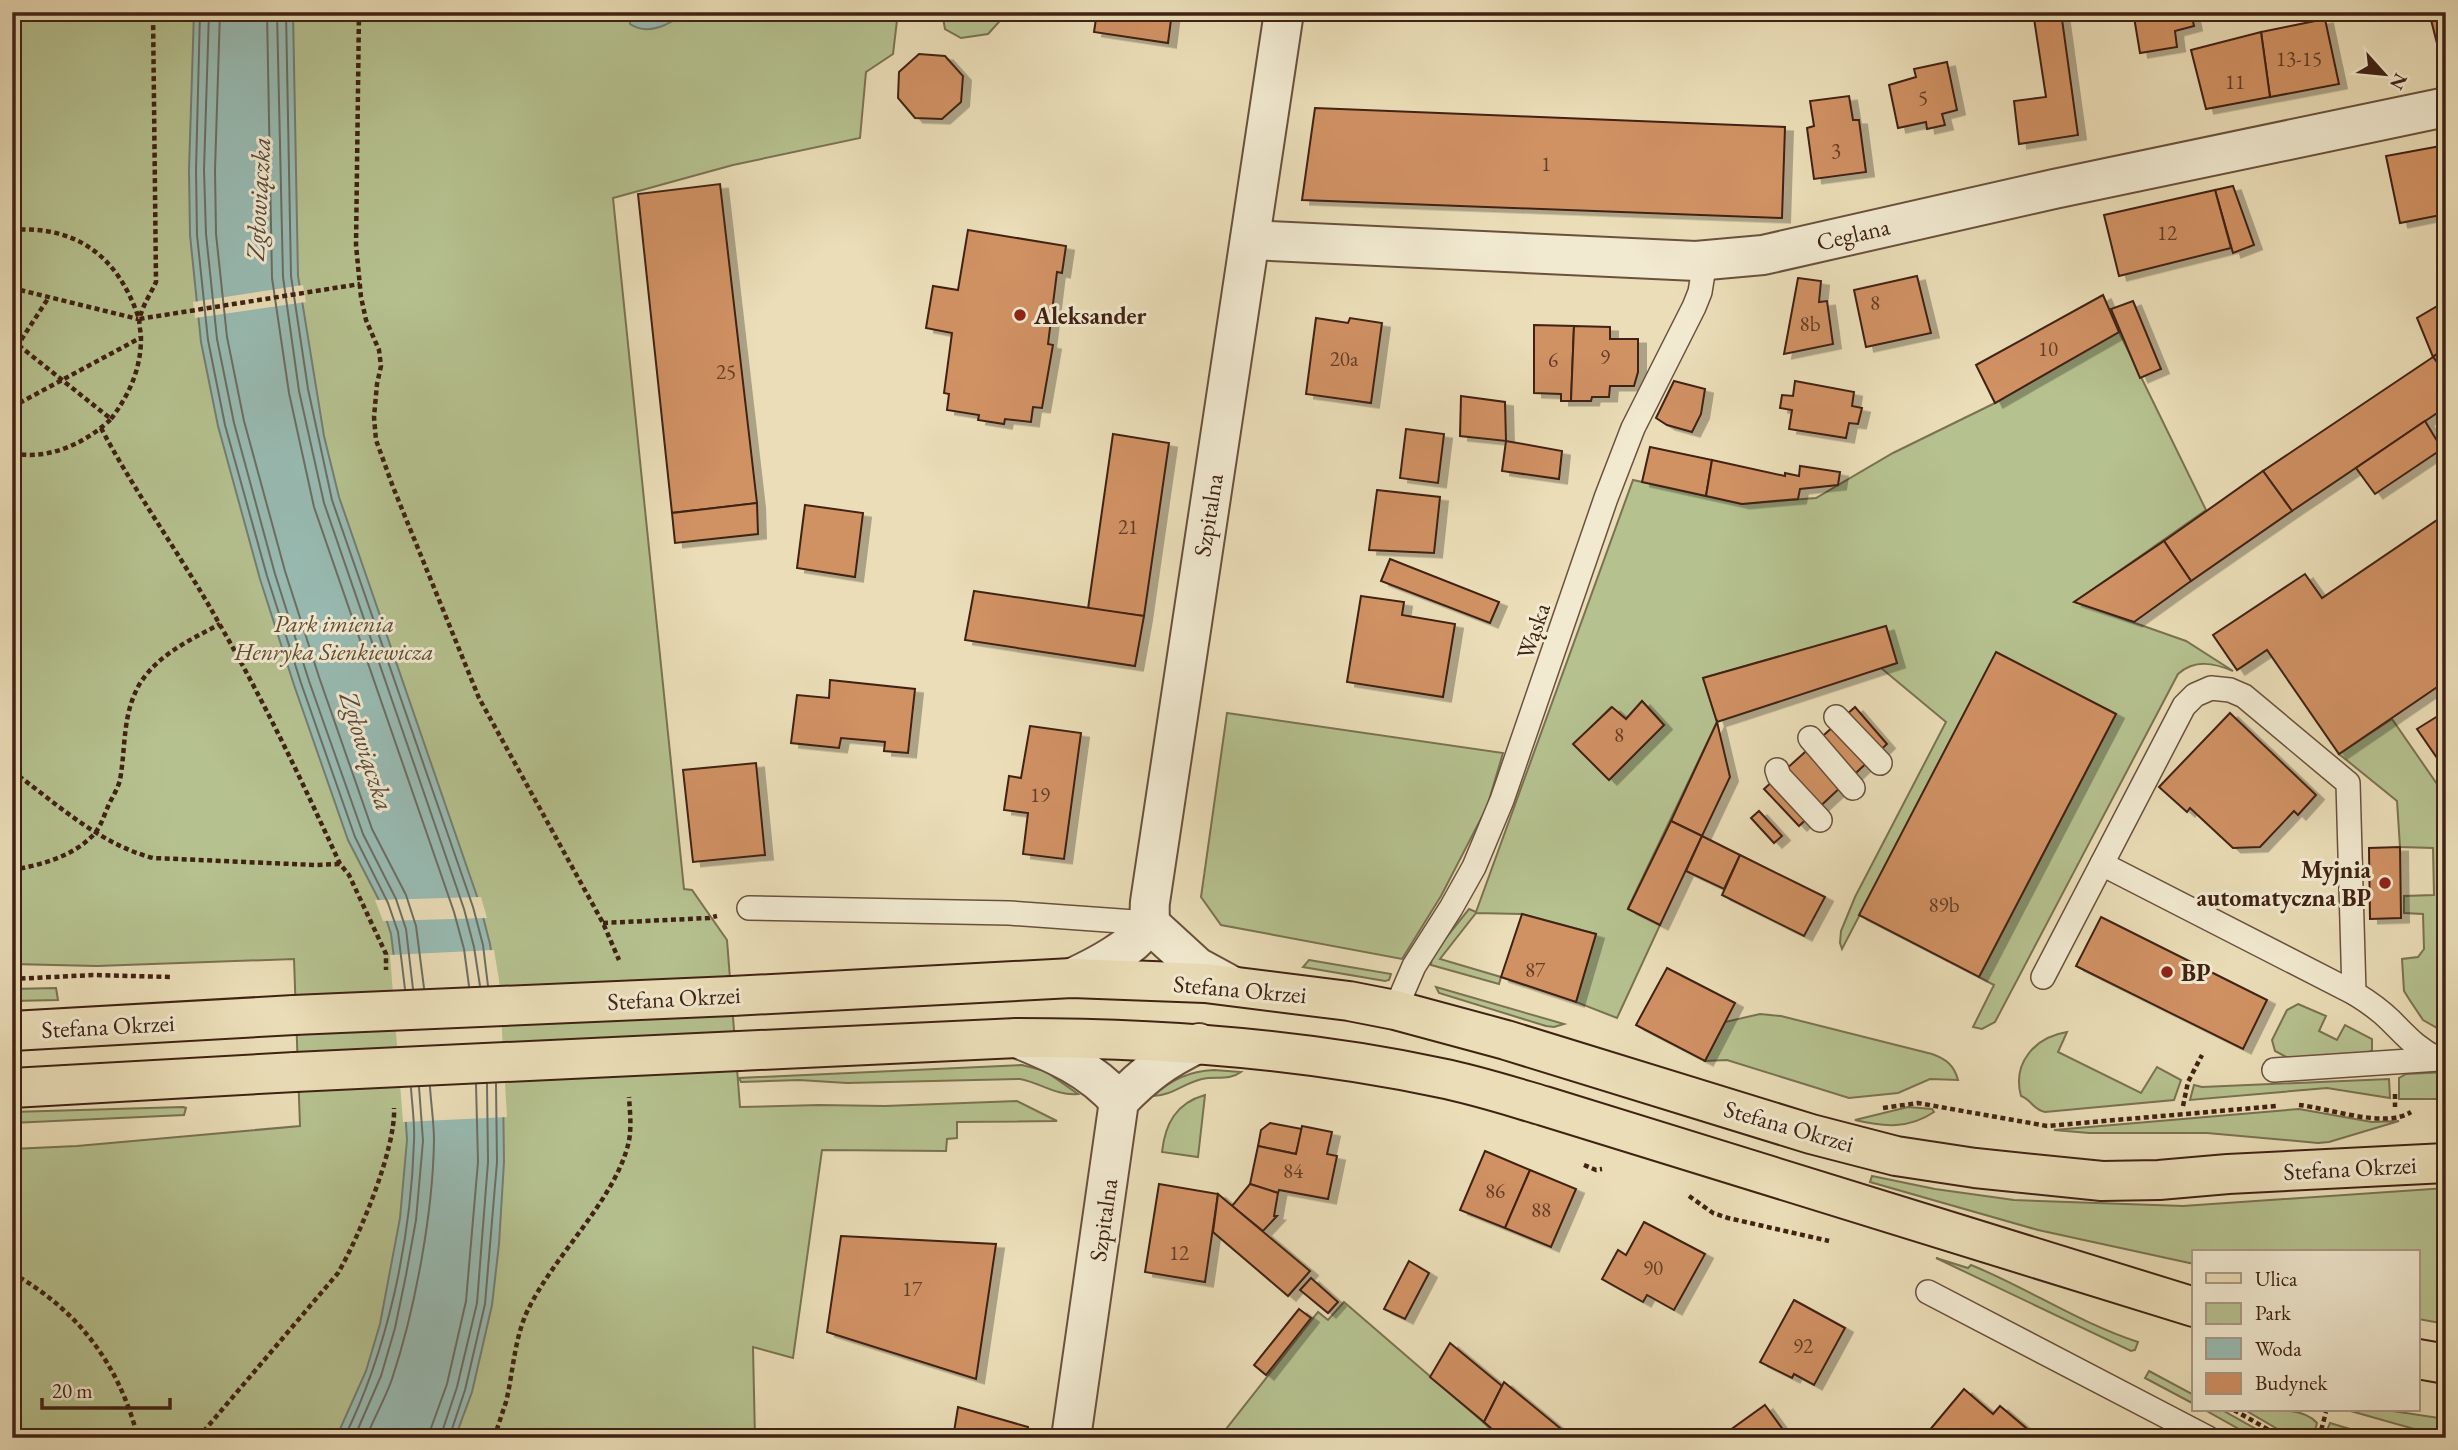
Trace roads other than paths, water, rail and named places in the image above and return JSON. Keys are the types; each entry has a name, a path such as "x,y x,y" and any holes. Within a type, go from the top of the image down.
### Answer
{"main road":[{"name":"Stefana Okrzei","path":"12,1031 1072,978 1231,986 1349,1000 1395,1010 1811,1134 1896,1156 1975,1168 2102,1181 2136,1181 2446,1163"},
{"path":"12,1088 1017,1038 1199,1043 1361,1063 1443,1078 1557,1110 2192,1306"},
{"path":"2420,1359 2446,1364"}],"street":[{"name":"Szpitalna","path":"1149,923 1284,12"},
{"name":"Ceglana","path":"1250,240 1705,261 1763,255 2054,189 2446,107"},
{"path":"1072,978 1112,957 1135,939 1149,923 1197,967 1231,986"},
{"path":"1017,1038 1063,1057 1088,1072 1119,1101 1144,1075 1162,1062 1199,1043"},
{"name":"Szpitalna","path":"1071,1438 1119,1101"}],"lane":[{"name":"Wąska","path":"1395,1010 1414,966 1474,867 1503,800 1606,499 1633,428 1697,299 1705,261"},
{"path":"2043,977 2184,706 2195,695 2211,688 2230,690 2244,696 2348,783 2354,993"},
{"path":"1836,717 1880,763"},
{"path":"1810,738 1853,788"},
{"path":"1777,770 1779,776 1819,820"},
{"path":"2102,864 2354,993 2375,1007 2416,1047 2442,1059"},
{"path":"749,908 1009,913 1149,923"},
{"path":"2274,1070 2442,1059"},
{"path":"1928,1292 2208,1438"}],"water":[{"name":"Zgłowiączka","path":"194,12 293,12 298,276 324,436 339,497 480,905 490,944 503,1088 504,1162 499,1244 492,1305 472,1392 455,1438 336,1438 366,1371 380,1324 400,1218 407,1140 397,982 391,934 382,906 348,840 294,685 260,579 218,426 201,342 190,235 189,170"},
{"path":"629,12 687,12 660,27 645,29 630,24"}],"place":[{"name":"Aleksander","path":"1020,315"},
{"name":"Myjnia automatyczna BP","path":"2385,883"},
{"name":"BP","path":"2167,972"}],"park label":[{"name":"Park imienia Henryka Sienkiewicza","path":"334,637"}]}
